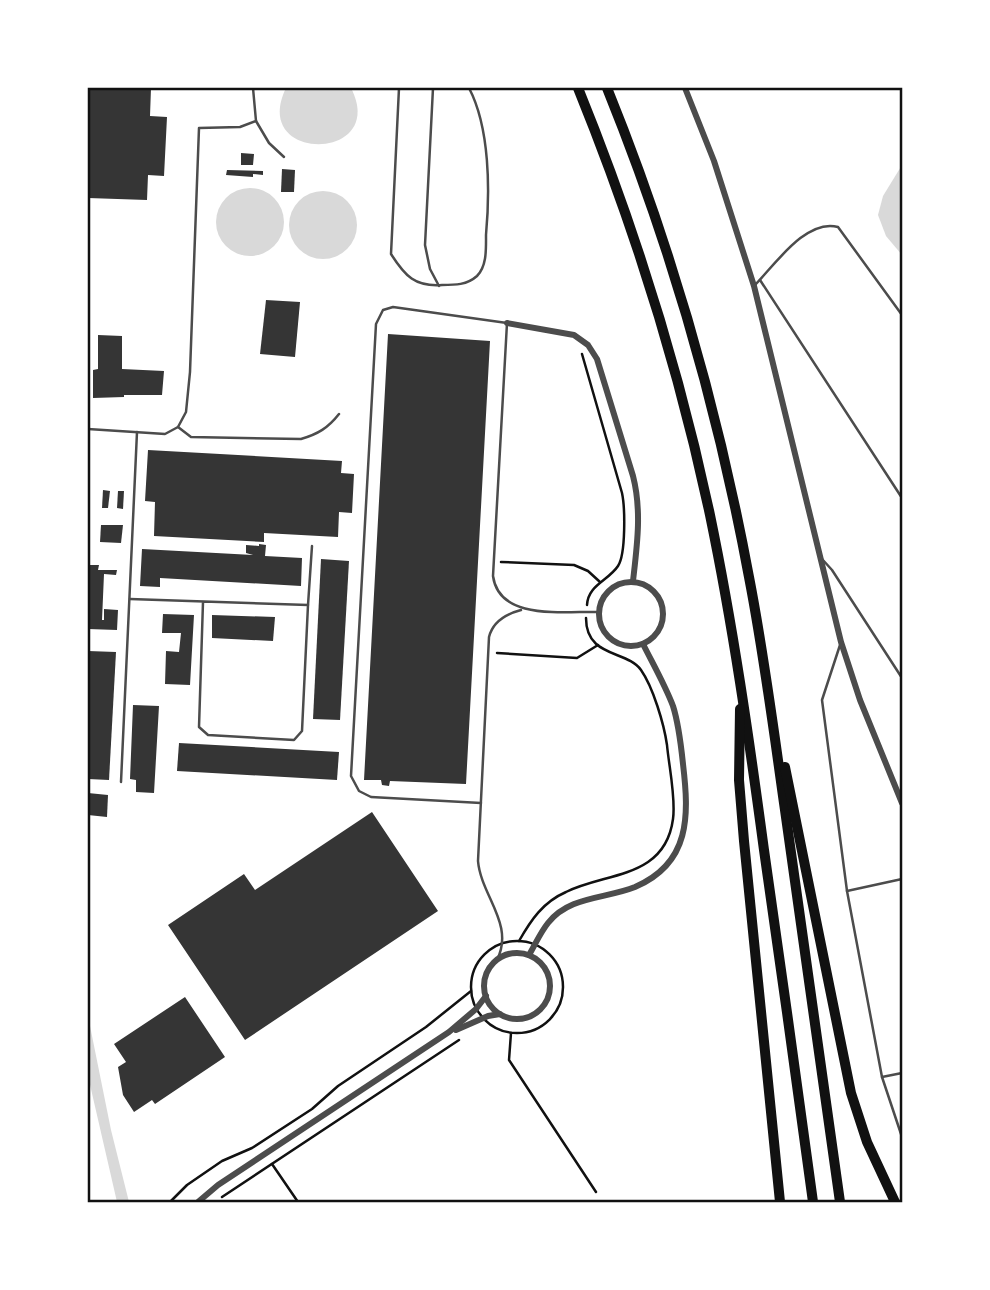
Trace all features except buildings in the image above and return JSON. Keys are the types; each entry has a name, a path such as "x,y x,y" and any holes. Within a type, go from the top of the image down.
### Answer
{"highway":[{"path":"578,88 635,243 674,373 709,512 740,678 813,1202"},
{"path":"607,88 654,211 709,396 748,568 768,690 840,1202"},
{"path":"740,678 739,780 780,1202"},
{"path":"768,690 798,825 851,1093 867,1142 895,1202"}],"street":[{"path":"685,88 714,161 754,286 841,642 860,700 902,803"},
{"path":"507,323 559,330 574,335 583,341 599,365 636,485 639,522 633,581"},
{"path":"633,581 652,589 662,606 661,626 655,635 643,644 625,646 612,640 600,626 598,612 608,591 619,583 633,581"},
{"path":"529,956 546,925 557,913 572,904 627,889 649,879 669,860 680,842 687,807 679,732 672,705 643,644"},
{"path":"515,953 529,956 539,961 548,974 550,990 547,1001 537,1013 523,1018 508,1018 491,1006 486,996 486,976 497,960 515,953"},
{"path":"198,1202 218,1185 449,1032 476,1009 486,996"},
{"path":"449,1032 499,1014"}],"lane":[{"path":"253,88 256,121 269,143 284,157"},
{"path":"399,88 391,254 401,270 420,285 439,286 467,284 479,275 485,263 490,190 487,156 470,88"},
{"path":"433,88 425,245 430,269 439,286"},
{"path":"88,429 165,434 178,427 186,412 190,372 200,128 240,127 256,121"},
{"path":"754,286 793,244 814,228 830,225 838,227 902,315"},
{"path":"761,280 902,498"},
{"path":"481,803 366,796 355,787 351,770 377,318 383,310 393,307 507,323 494,582 507,602 524,609 598,612"},
{"path":"178,427 191,437 301,439 329,427 339,414"},
{"path":"121,782 137,432"},
{"path":"203,602 199,727 208,735 293,740 302,730 312,546"},
{"path":"819,556 832,570 902,678"},
{"path":"130,599 308,605"},
{"path":"497,960 502,943 500,918 479,868 488,652 490,631 496,622 524,609"},
{"path":"841,642 822,700 848,891 882,1077 902,1137"},
{"path":"848,891 902,879"},
{"path":"882,1077 902,1073"}],"path":[{"path":"519,941 544,906 574,888 628,873 643,866 663,846 673,813 665,733 660,713 641,670 607,653 598,645 587,626 588,597 600,582 617,568 621,560 624,500 582,357 583,341"},
{"path":"494,562 574,565 588,570 600,582"},
{"path":"488,652 577,657 598,645"},
{"path":"519,941 535,945 550,955 559,970 562,995 556,1012 545,1024 532,1031 511,1033 490,1025 482,1018 476,1009 471,991 472,977 477,963 488,951 502,943 519,941"},
{"path":"170,1202 187,1185 222,1161 252,1148 312,1109 338,1086 426,1027 471,991"},
{"path":"481,1029 490,1025"},
{"path":"511,1033 509,1060 596,1192"},
{"path":"215,1202 462,1038"},
{"path":"272,1164 298,1202"}],"shaded area":[{"path":"286,88 351,88 358,112 352,130 337,141 319,144 300,141 286,130 280,113"},
{"path":"902,165 902,255 886,236 878,215 883,196"},
{"path":"250,188 263,191 274,198 281,209 284,222 281,235 274,246 263,253 250,256 237,253 226,246 219,235 216,222 219,209 226,198 237,191"},
{"path":"323,191 336,194 347,201 354,212 357,225 354,238 347,249 336,256 323,259 310,256 299,249 292,238 289,225 292,212 299,201 310,194"},
{"path":"88,1016 129,1202 117,1202 88,1076"}]}
